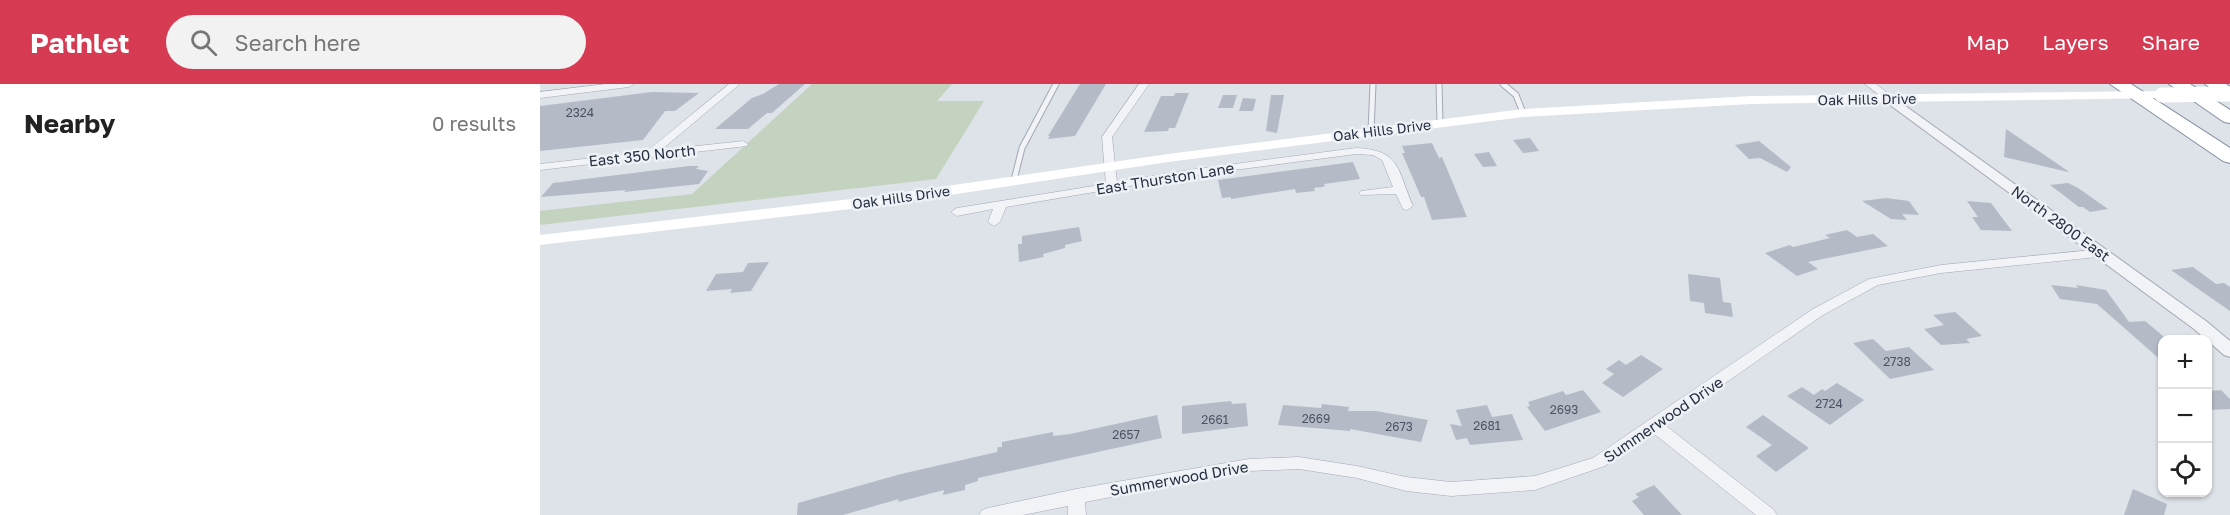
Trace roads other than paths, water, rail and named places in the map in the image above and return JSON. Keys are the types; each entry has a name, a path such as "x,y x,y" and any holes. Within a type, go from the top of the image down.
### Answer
{"highway":[{"path":"2120,84 2230,157"},
{"path":"2178,84 2230,117"},
{"path":"2214,84 2230,94"}],"main road":[{"name":"Oak Hills Drive","path":"540,240 877,201 1109,166 1523,113 1751,100 2230,94"}],"street":[{"path":"540,95 629,84"},
{"path":"651,154 735,84"},
{"path":"1112,186 1107,137 1144,84"},
{"path":"1870,84 1890,99"},
{"name":"North 2800 East","path":"1890,99 2103,253 2200,325 2230,351"},
{"name":"East 350 North","path":"540,167 743,144"},
{"name":"East Thurston Lane","path":"957,212 1222,169 1356,151 1375,152 1387,158 1400,190"},
{"path":"1365,193 1400,190 1407,206"},
{"path":"994,222 1001,205"},
{"name":"Summerwood Drive","path":"988,515 1076,496 1249,465 1299,464 1357,472 1406,484 1451,489 1535,483 1599,462 1818,312 1874,282 1941,269 2103,253"},
{"path":"1654,425 1768,515"},
{"path":"1076,496 1077,515"}],"lane":[{"path":"1014,180 1022,148 1056,84"},
{"path":"1371,131 1373,84"},
{"path":"1439,84 1440,123"},
{"path":"1503,84 1516,95 1523,113"}]}
